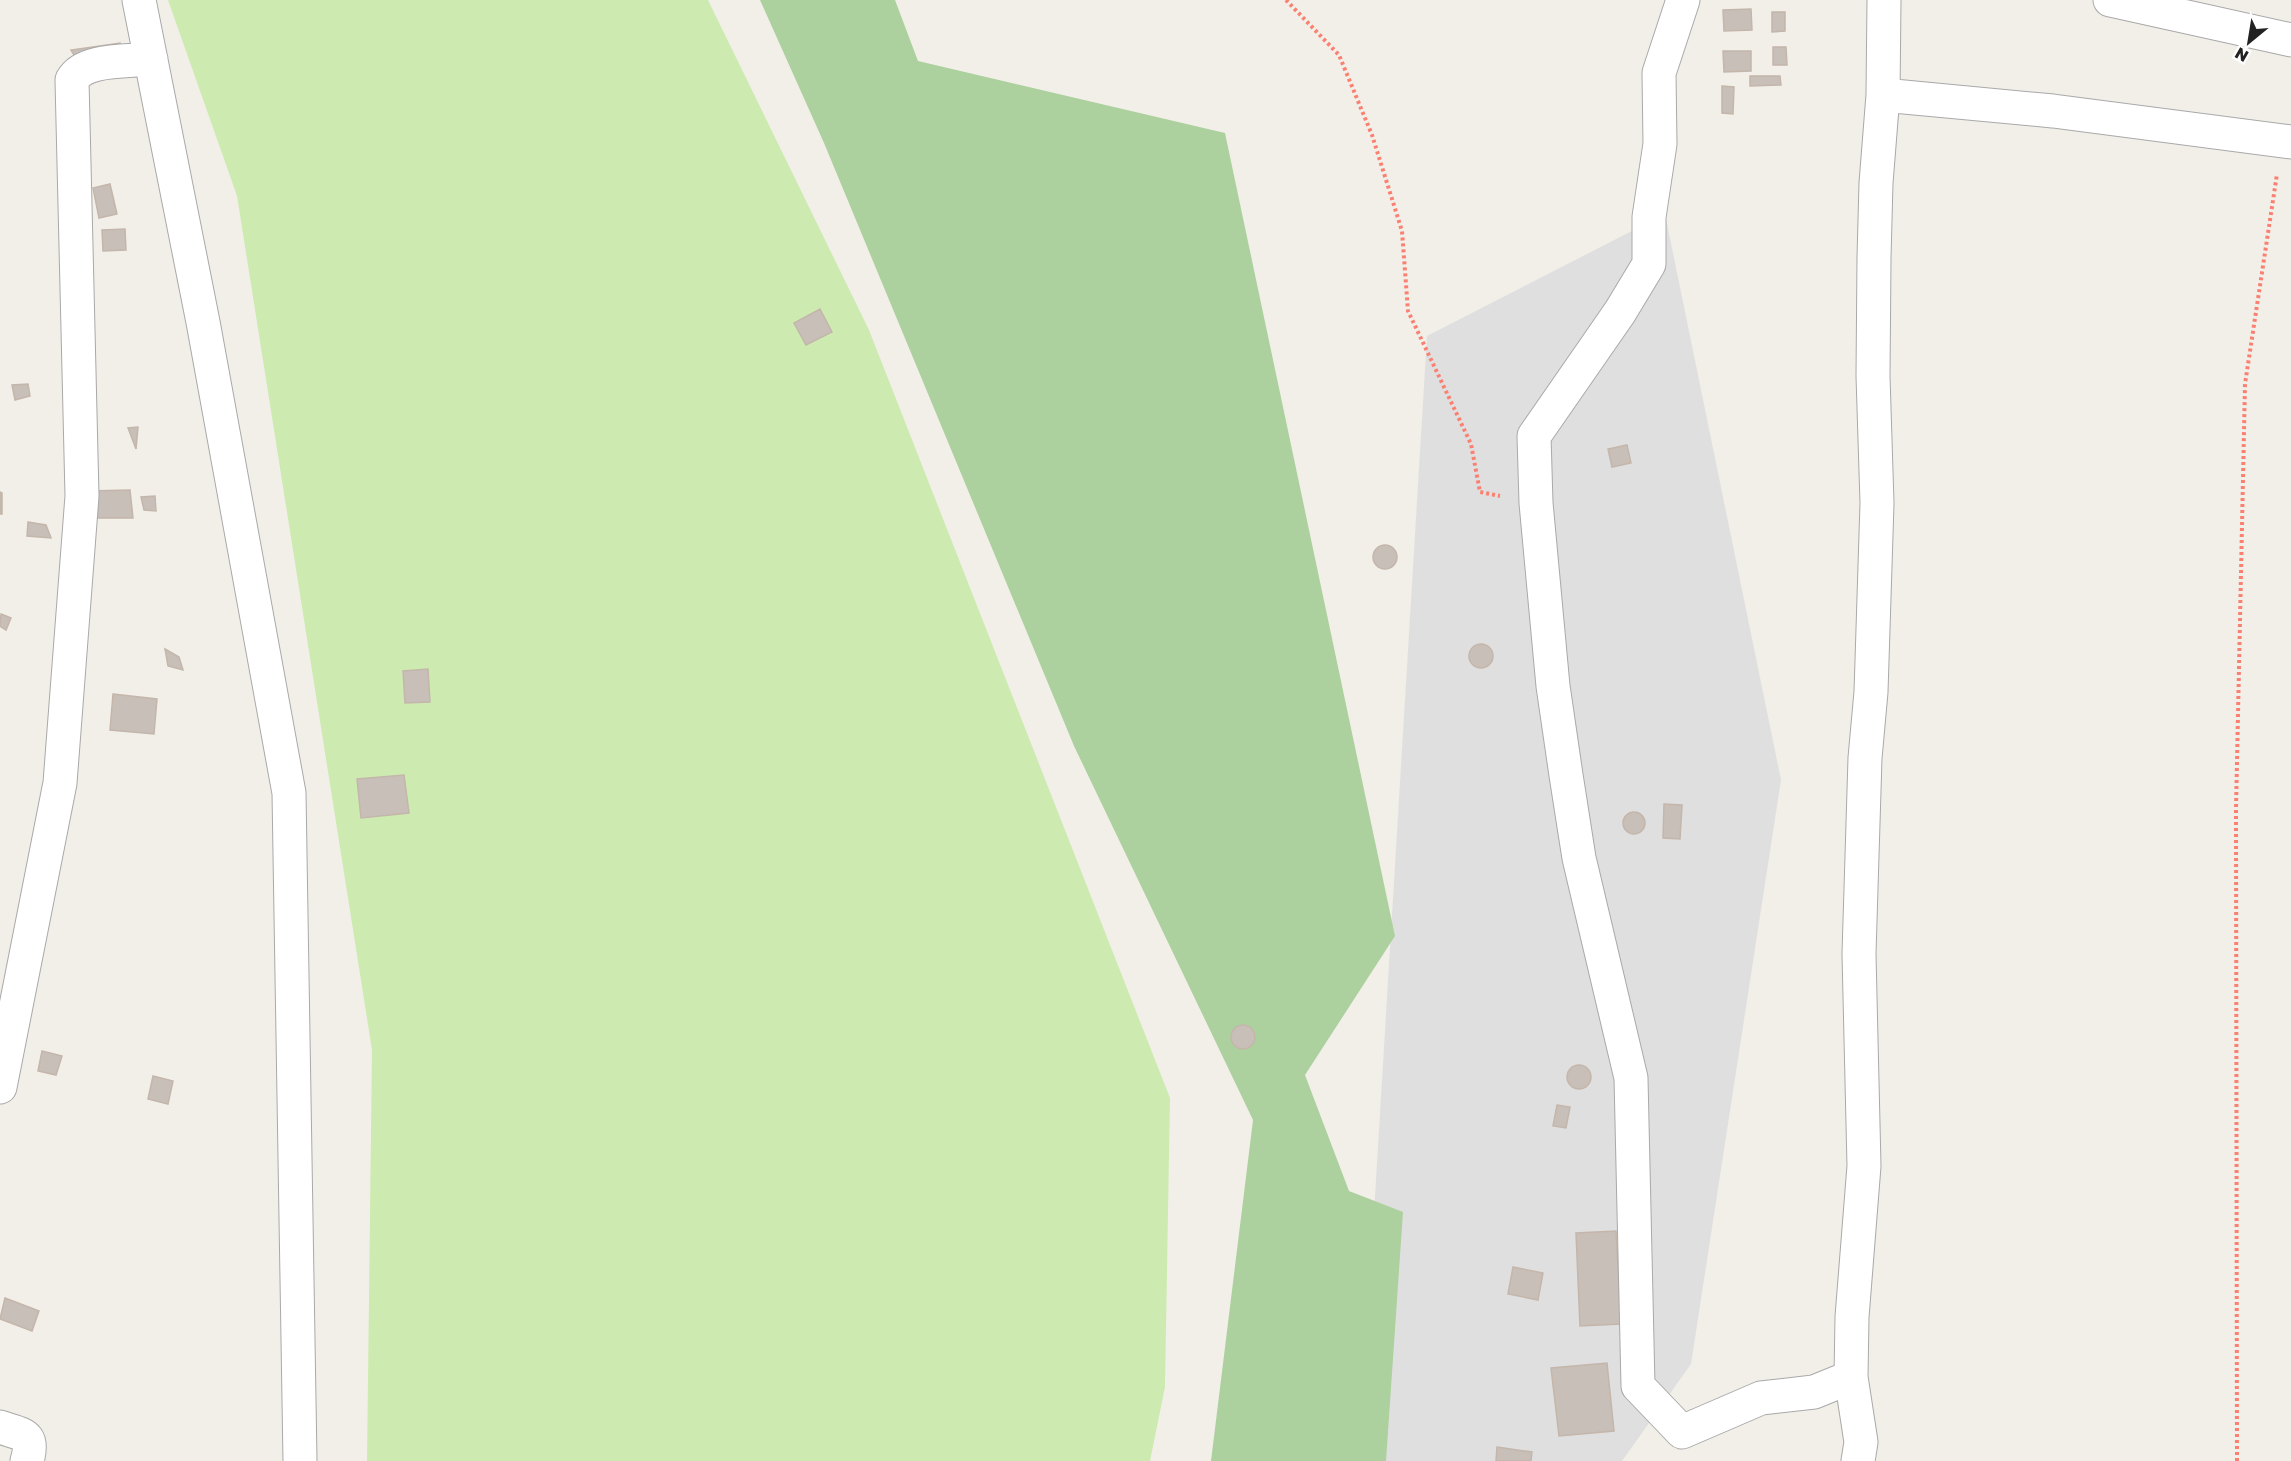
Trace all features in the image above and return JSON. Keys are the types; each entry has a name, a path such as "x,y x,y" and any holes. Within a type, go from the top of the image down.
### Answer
{"street":[{"path":"139,0 203,322 289,793 300,1461"},
{"path":"1683,0 1659,73 1660,144 1649,217 1649,264 1620,312 1534,436 1536,503 1553,686 1579,858 1631,1078 1638,1386 1682,1432 1761,1398 1814,1392 1851,1377"},
{"path":"1858,1461 1861,1442 1851,1377 1853,1293 1864,1166 1858,954 1864,758 1874,608 1878,470 1873,376 1874,258 1876,183 1883,95 1884,0"},
{"path":"2110,0 2291,40"},
{"path":"0,1087 60,783 80,520 72,80 77,71 87,67 151,59"},
{"path":"1883,95 2053,111 2287,141"},
{"path":"0,1427 26,1436 30,1440 27,1461"}],"path":[{"path":"1286,0 1339,55 1372,135 1402,231 1408,311 1471,444 1480,492 1536,503"},
{"path":"2237,1461 2236,809 2245,384 2287,141"}],"shaded area":[{"path":"1665,214 1781,780 1691,1364 1622,1461 1359,1461 1427,336"}],"green space":[{"path":"168,0 708,0 869,330 1170,1098 1165,1387 1150,1461 367,1461 372,1050 237,196"},
{"path":"760,0 895,0 918,61 1225,133 1395,936 1305,1075 1349,1191 1403,1212 1386,1461 1211,1461 1253,1120 1074,746 824,143"}],"building":[{"path":"1751,9 1752,30 1724,31 1723,10"},
{"path":"1772,12 1785,12 1785,31 1772,32"},
{"path":"120,43 119,63 77,60 71,50"},
{"path":"1773,47 1786,47 1787,65 1773,65"},
{"path":"1723,51 1751,51 1751,71 1724,72"},
{"path":"1750,76 1780,76 1781,85 1750,86"},
{"path":"1722,86 1734,87 1733,114 1722,113"},
{"path":"110,184 117,214 99,218 93,188"},
{"path":"125,229 126,250 103,251 102,230"},
{"path":"820,309 832,332 806,345 794,323"},
{"path":"28,384 30,396 15,400 12,385"},
{"path":"138,427 136,449 128,428"},
{"path":"1627,445 1631,463 1612,467 1608,449"},
{"path":"130,490 133,518 97,518 88,491"},
{"path":"0,492 2,493 2,514 0,514"},
{"path":"155,496 156,511 144,510 141,497"},
{"path":"28,522 46,525 51,538 27,536"},
{"path":"1385,545 1393,549 1397,557 1393,565 1385,569 1377,565 1373,557 1377,549"},
{"path":"1,614 11,618 6,630 0,626"},
{"path":"1481,644 1489,648 1493,656 1489,664 1481,668 1473,664 1469,656 1473,648"},
{"path":"165,649 179,657 183,670 168,666"},
{"path":"428,669 430,702 405,703 403,671"},
{"path":"113,694 157,699 154,734 110,730"},
{"path":"404,775 409,813 361,818 357,779"},
{"path":"1664,804 1682,805 1680,839 1663,838"},
{"path":"1630,812 1638,812 1645,819 1645,827 1638,834 1630,834 1623,827 1623,819"},
{"path":"1243,1025 1251,1029 1255,1037 1251,1045 1243,1049 1235,1045 1231,1037 1235,1029"},
{"path":"42,1051 62,1056 56,1075 38,1071"},
{"path":"1579,1065 1587,1069 1591,1077 1587,1085 1579,1089 1571,1085 1567,1077 1571,1069"},
{"path":"153,1076 173,1081 168,1104 148,1099"},
{"path":"1557,1105 1570,1107 1566,1128 1553,1126"},
{"path":"1616,1231 1621,1324 1580,1326 1576,1233"},
{"path":"1513,1267 1543,1273 1538,1300 1508,1294"},
{"path":"5,1298 39,1311 32,1331 0,1319"},
{"path":"1607,1363 1614,1431 1559,1436 1551,1368"},
{"path":"1497,1447 1532,1452 1531,1461 1496,1461"}]}
